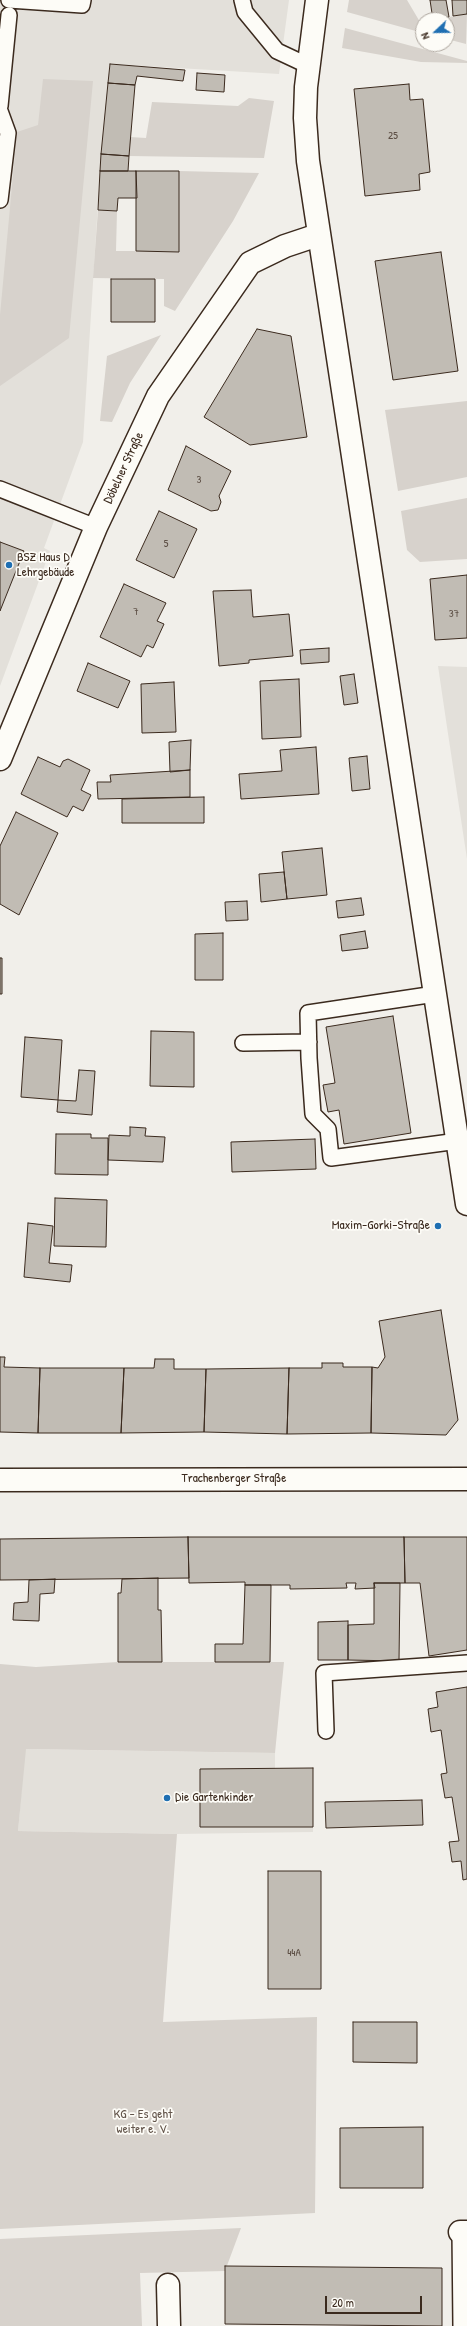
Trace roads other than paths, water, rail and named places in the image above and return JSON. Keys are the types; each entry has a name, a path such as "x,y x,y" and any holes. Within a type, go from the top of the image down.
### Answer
{"street":[{"path":"317,0 309,66 305,118 307,147 318,235 467,1204"},
{"name":"Döbelner Straße","path":"0,759 96,527 158,396 250,263 285,246 318,235"},
{"name":"Trachenberger Straße","path":"0,1480 467,1479"},
{"path":"168,2285 169,2326"}],"lane":[{"path":"9,0 82,5 83,0"},
{"path":"242,0 245,12 276,51 309,66"},
{"path":"0,106 9,15"},
{"path":"0,111 8,133 0,200"},
{"path":"0,489 96,527"},
{"path":"435,994 308,1013 313,1114 328,1129 331,1158 458,1140"},
{"path":"243,1043 309,1042"},
{"path":"326,1731 324,1673 467,1663"},
{"path":"461,2326 464,2232"}],"place":[{"name":"BSZ Haus D Lehrgebäude","path":"9,565"},
{"name":"Maxim-Gorki-Straße","path":"438,1226"},
{"name":"Die Gartenkinder","path":"167,1798"}],"park label":[{"name":"KG - Es geht weiter e. V.","path":"143,2122"}]}
